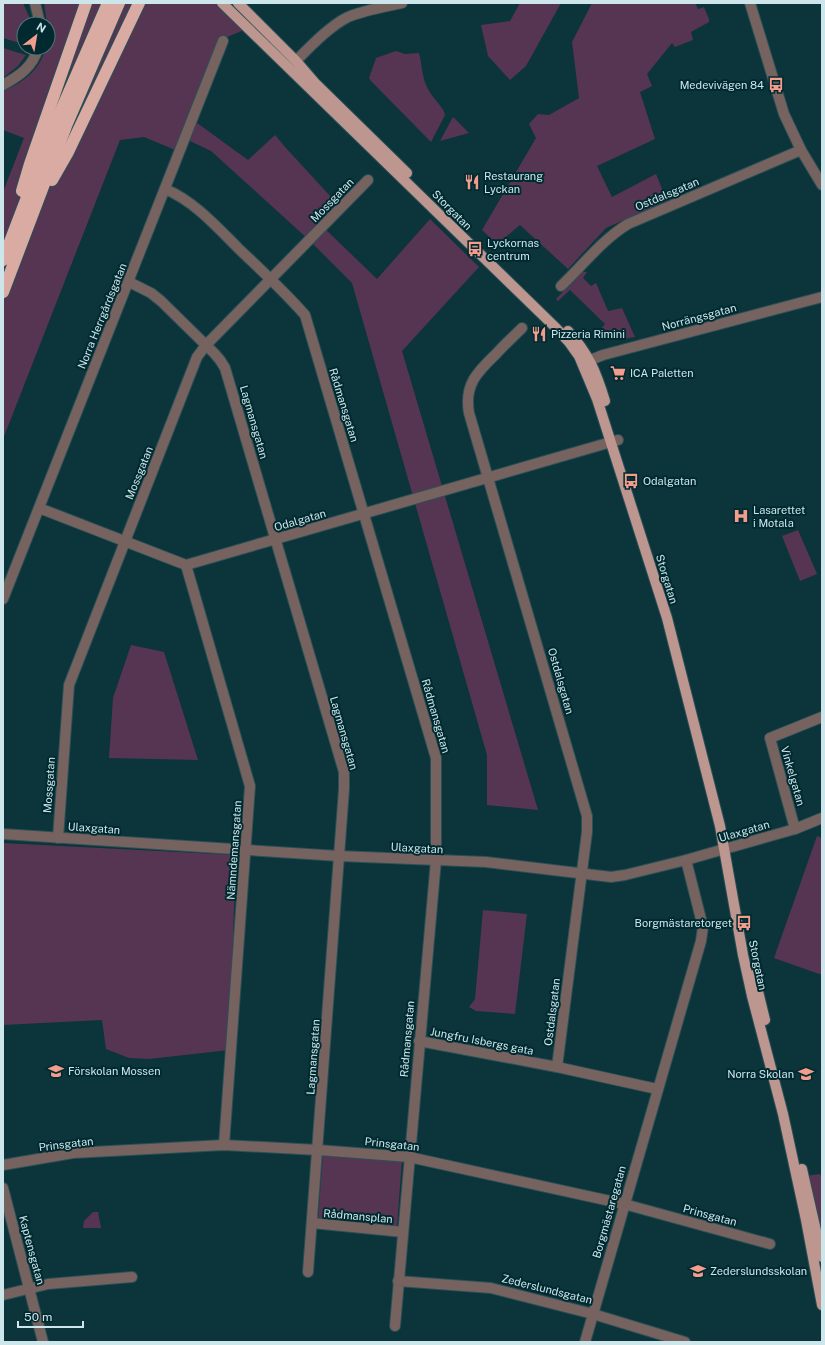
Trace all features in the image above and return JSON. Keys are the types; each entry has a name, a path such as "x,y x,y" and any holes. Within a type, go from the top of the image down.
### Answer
{"highway":[{"path":"3,256 30,164 86,3"},
{"path":"3,260 56,122 108,3"},
{"path":"3,292 66,126 119,3"},
{"path":"33,212 68,152 139,3"}],"main road":[{"name":"Storgatan","path":"222,3 555,327 587,361"},
{"name":"Storgatan","path":"238,3 315,82 564,327 579,343 587,361 597,376 615,441 674,616 728,848 754,976 790,1112 822,1257"},
{"name":"Storgatan","path":"728,848 743,955 752,996 783,1114 806,1220 822,1305"}],"street":[{"path":"35,3 38,16"},
{"path":"289,68 328,31 341,21 357,14 402,3"},
{"path":"750,3 782,108 801,150 822,185"},
{"name":"Norra Herrgårdsgatan","path":"3,599 223,41"},
{"path":"3,85 18,76 30,66 35,56"},
{"name":"Ostdalsgatan","path":"561,286 614,233 628,224 801,150"},
{"name":"Mossgatan","path":"58,838 67,690 197,357 206,345 368,180"},
{"name":"Rådmansgatan","path":"165,189 182,198 200,211 271,279 305,315 436,758 436,860 395,1326"},
{"name":"Lagmansgatan","path":"128,282 151,293 178,318 220,360 227,375 344,772 344,789 308,1272"},
{"name":"Norrängsgatan","path":"587,361 624,349 822,297"},
{"name":"Ostdalsgatan","path":"522,328 478,371 472,381 468,403 469,413 586,808 587,828 582,873 557,1067"},
{"name":"Odalgatan","path":"186,565 615,441"},
{"path":"39,508 186,565"},
{"name":"Nämndemansgatan","path":"186,565 249,780 250,792 224,1145"},
{"name":"Vinkelgatan","path":"796,829 770,738 822,717"},
{"name":"Ulaxgatan","path":"3,834 339,856 486,862 618,876 686,860 796,829 822,818"},
{"path":"657,1089 704,927 686,860"},
{"name":"Jungfru Isbergs gata","path":"419,1041 557,1067 657,1089"},
{"name":"Borgmästaregatan","path":"585,1342 657,1089"},
{"name":"Prinsgatan","path":"3,1165 73,1153 224,1145 409,1157 624,1204 770,1244"},
{"name":"Kaptensgatan","path":"3,1188 43,1342"},
{"name":"Rådmansplan","path":"312,1223 403,1232"},
{"path":"3,1295 48,1284 132,1277"},
{"name":"Zederslundsgatan","path":"398,1281 491,1288 593,1314 685,1342"}],"shaded area":[{"path":"3,3 23,3 29,16 16,16 16,42 3,38"},
{"path":"44,3 216,3 244,30 220,40 193,120 248,160 275,135 331,197 324,205 321,225 377,279 430,219 479,267 402,351 538,810 487,805 487,755 352,283 308,239 211,151 186,139 180,152 144,137 120,140 3,439 3,192 24,138 3,130 3,91 30,75 40,63 43,56 56,56 56,16 46,16"},
{"path":"520,3 561,3 526,66 510,80 488,56 481,25 510,21"},
{"path":"592,3 695,3 698,9 704,7 709,22 691,32 693,40 675,47 672,43 647,74 652,86 640,92 655,139 597,166 612,197 656,174 667,201 606,228 568,269 520,225 497,244 482,230 536,138 529,124 538,114 549,115 579,98 572,42"},
{"path":"3,48 16,52 16,56 25,56 18,66 3,78"},
{"path":"396,51 405,54 419,53 426,85 444,112 445,115 431,142 369,78 376,58"},
{"path":"453,117 469,133 440,141"},
{"path":"582,272 587,272 583,278 591,286 596,283 608,311 622,308 635,337 610,339 596,335 605,324 570,290 558,301 556,299"},
{"path":"798,530 817,574 800,581 782,536"},
{"path":"131,645 164,652 198,760 109,758 113,698"},
{"path":"817,836 822,838 822,975 774,958"},
{"path":"3,843 236,855 229,1050 149,1059 129,1058 106,1049 102,1020 3,1025"},
{"path":"483,910 527,914 515,1014 476,1011 469,1007 475,999"},
{"path":"323,1153 402,1159 397,1227 318,1220"},
{"path":"820,1174 822,1178 822,1235 806,1176"},
{"path":"93,1212 98,1212 101,1228 83,1228 84,1221"}],"place":[{"name":"Medevivägen 84","path":"776,85"},
{"name":"Restaurang Lyckan","path":"472,182"},
{"name":"Lyckornas centrum","path":"475,249"},
{"name":"Pizzeria Rimini","path":"539,334"},
{"name":"ICA Paletten","path":"618,373"},
{"name":"Odalgatan","path":"631,481"},
{"name":"Lasarettet i Motala","path":"741,516"},
{"name":"Borgmästaretorget","path":"744,923"},
{"name":"Förskolan Mossen","path":"56,1071"},
{"name":"Norra Skolan","path":"806,1074"},
{"name":"Zederslundsskolan","path":"698,1271"}]}
